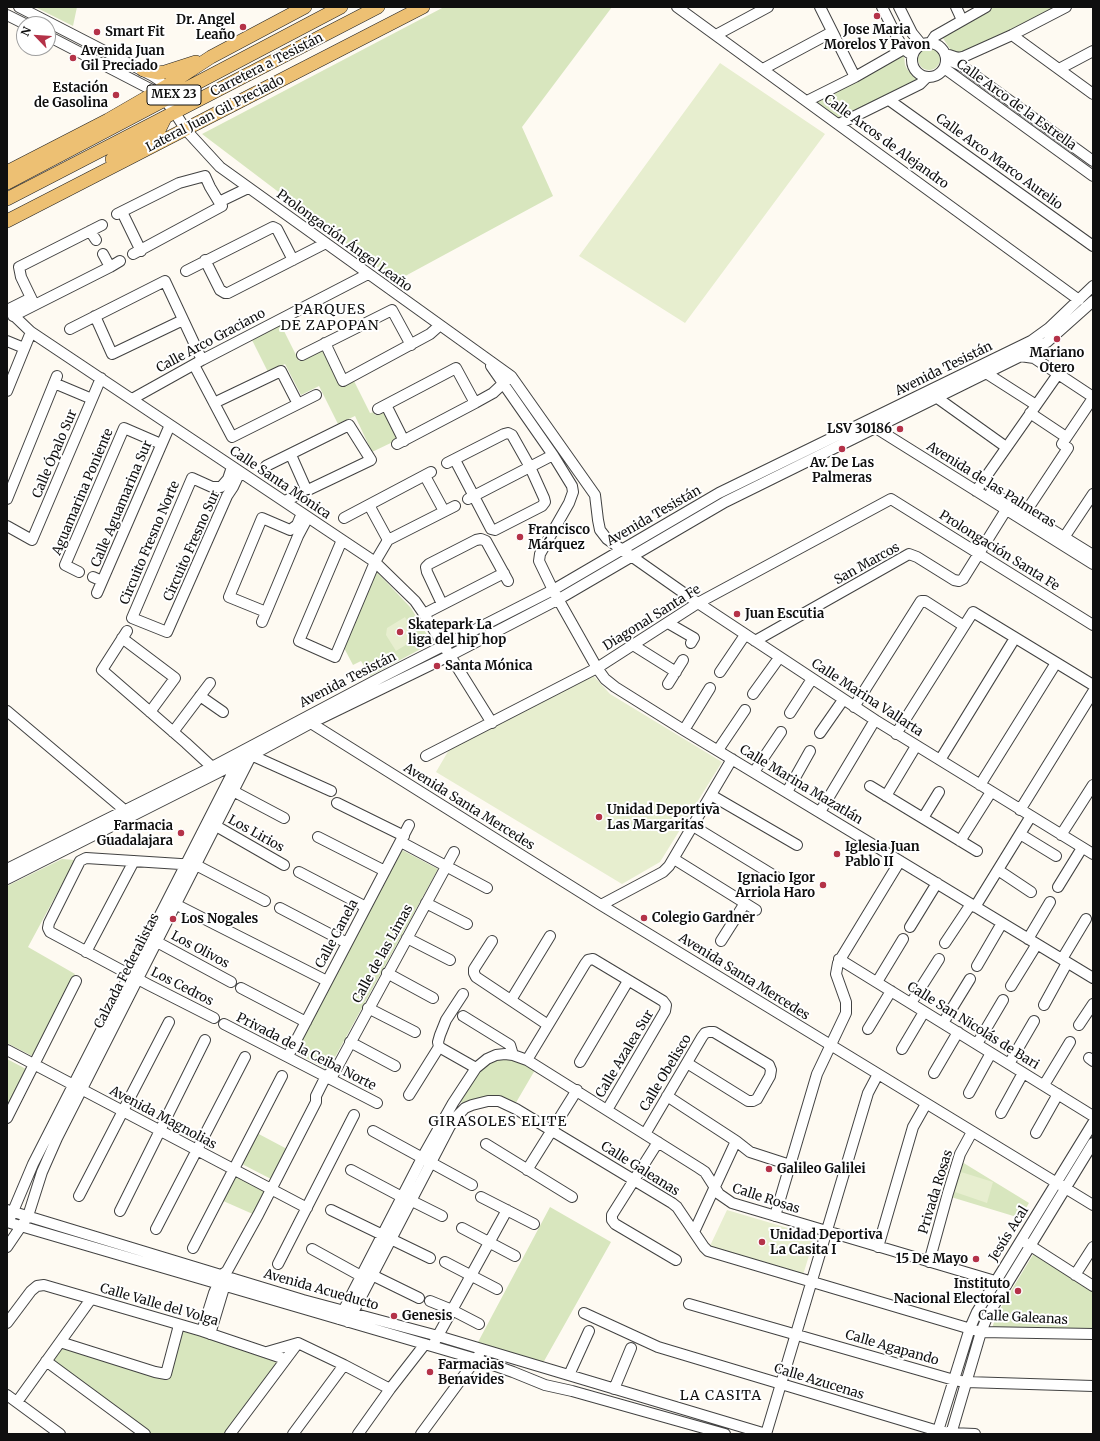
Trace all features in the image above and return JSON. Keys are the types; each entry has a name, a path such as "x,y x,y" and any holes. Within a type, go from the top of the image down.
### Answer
{"main road":[{"path":"7,172 108,120 164,94 209,59 305,7"},
{"name":"Carretera a Tesistán","path":"7,183 164,94 341,7"},
{"name":"Carretera a Tesistán","path":"7,199 378,7"},
{"path":"359,40 369,30 413,7"},
{"name":"Lateral Juan Gil Preciado","path":"7,221 189,131 423,7"},
{"path":"143,70 158,73 165,72 209,59"},
{"path":"61,194 84,175 158,132 174,113"}],"street":[{"path":"19,7 73,36 143,70 159,80 164,94"},
{"name":"Calle Arcos de Alejandro","path":"677,7 807,100 1079,300"},
{"path":"716,35 768,7"},
{"path":"820,7 855,77"},
{"path":"882,7 904,49 912,56"},
{"path":"899,7 912,33 926,43 937,44 942,48 945,60 940,73 927,77 917,72 912,62 912,56 916,49 926,43 935,36 986,7"},
{"path":"956,7 962,20"},
{"path":"945,60 963,57 1012,35 1066,7"},
{"path":"7,15 16,20"},
{"path":"763,68 832,32"},
{"path":"1012,35 1093,94"},
{"path":"68,46 73,36"},
{"path":"56,40 164,94"},
{"path":"807,100 855,77 904,49"},
{"path":"1059,69 1093,51"},
{"name":"Calle Arco de la Estrella","path":"945,60 962,66 1093,161"},
{"name":"Calle Arco de la Estrella","path":"945,60 1093,176"},
{"path":"839,124 920,84 927,77"},
{"name":"Prolongación Ángel Leaño","path":"164,94 174,113 220,167 238,178 248,188 487,359 507,379 585,479 595,495 600,530 607,539 632,556"},
{"name":"Calle Arco Marco Aurelio","path":"889,100 1093,246"},
{"path":"205,176 219,202 222,206 137,252 119,213 179,183 205,176"},
{"path":"219,202 248,188"},
{"path":"33,301 20,277 19,267 102,225"},
{"path":"186,271 205,260 273,227 277,229 293,260"},
{"path":"90,231 96,240"},
{"path":"205,260 220,290 225,293 230,293 326,244"},
{"path":"103,254 110,267"},
{"path":"9,311 110,267 120,261"},
{"name":"Calle Arco Graciano","path":"132,399 198,362 368,274"},
{"path":"70,328 165,281 182,320 214,403 232,438 316,395"},
{"name":"Avenida Tesistán","path":"259,742 451,655 558,599 725,502 877,421 1031,342 1049,328 1093,286"},
{"name":"Avenida Tesistán","path":"7,879 20,867 127,813 212,767 248,752 444,645 553,590 719,493 877,421 936,397 1047,342 1093,301"},
{"path":"302,355 392,310 411,345"},
{"name":"Calle Santa Mónica","path":"9,311 32,332 375,562 415,601 451,655 492,723"},
{"path":"95,316 112,354 182,320"},
{"path":"326,343 343,381 411,345 430,334 439,326"},
{"path":"7,390 32,332"},
{"path":"7,341 24,348"},
{"path":"1020,356 1034,358 1093,398 1062,444 1068,448 1025,513"},
{"path":"475,403 456,368 382,407 400,443 475,403 493,393 507,379"},
{"path":"214,403 281,371 298,404"},
{"path":"986,372 1066,437"},
{"path":"978,488 1058,374"},
{"name":"Calle Ópalo Sur","path":"7,526 32,540 101,378"},
{"path":"7,499 55,379 92,399"},
{"name":"Prolongación Ángel Leaño","path":"507,379 572,486"},
{"path":"936,397 1006,447"},
{"name":"Avenida de las Palmeras","path":"877,421 978,488 1006,510 1093,555"},
{"name":"Calle Aguamarina Sur","path":"97,593 98,579 170,425"},
{"path":"266,466 291,455 349,425 371,460 285,501"},
{"name":"Aguamarina Poniente","path":"78,572 65,565 124,428 161,444"},
{"path":"508,433 512,435 530,467 545,502 542,506 495,530 491,529 470,498 451,462 508,433"},
{"path":"291,455 307,491"},
{"path":"470,498 553,455"},
{"name":"Circuito Fresno Norte","path":"132,618 192,478 212,487 221,487 236,469"},
{"name":"Circuito Fresno Sur","path":"132,618 167,632 227,496 233,487 236,469"},
{"path":"344,518 428,474 444,511"},
{"path":"553,590 539,561 540,554 569,503 573,492 572,486 585,479"},
{"name":"Avenida de las Palmeras","path":"978,488 1025,513 1093,564"},
{"path":"1062,540 1093,494"},
{"name":"Prolongación Santa Fe","path":"891,499 1093,625"},
{"name":"Diagonal Santa Fe","path":"426,756 597,668 698,603 891,499"},
{"path":"370,505 388,540"},
{"path":"342,540 299,641 335,657 375,562 388,540 455,506"},
{"name":"San Marcos","path":"755,641 909,554 917,557 958,581 963,579 1006,510"},
{"path":"305,515 298,536 264,617 228,597 262,518 290,530 297,525 305,515"},
{"path":"424,614 442,604 506,577 486,541 481,539 476,540 429,564 426,567 442,604"},
{"name":"Calle Marina Vallarta","path":"632,556 745,635 854,707 1093,854"},
{"name":"Calle Marina Mazatlán","path":"553,590 597,668 605,679 615,687 1093,978"},
{"path":"854,707 921,601 925,601 964,626"},
{"path":"896,734 973,612 1093,685"},
{"path":"668,623 694,638 691,643"},
{"path":"150,712 175,678 125,635 102,670 212,767"},
{"path":"720,672 745,635"},
{"path":"940,760 1015,638"},
{"path":"633,645 676,672"},
{"path":"753,694 779,658"},
{"path":"668,684 683,660"},
{"path":"980,785 1056,663"},
{"path":"790,713 812,679"},
{"path":"173,732 210,682"},
{"path":"684,730 710,688"},
{"path":"1020,810 1093,692"},
{"path":"200,696 223,712"},
{"path":"820,733 844,700"},
{"path":"718,750 745,710"},
{"path":"7,711 127,813"},
{"path":"820,812 875,720"},
{"name":"Avenida Santa Mercedes","path":"307,721 601,905 1093,1205"},
{"path":"754,772 781,732"},
{"name":"Calzada Federalistas","path":"7,1223 10,1211 25,1180 53,1136 172,902 196,865 216,826 233,791 248,752 259,742"},
{"path":"886,796 916,746"},
{"path":"787,792 810,751"},
{"path":"248,752 331,791"},
{"name":"Avenida Tesistán","path":"127,813 237,763 248,752"},
{"path":"601,905 663,872 674,859 732,759"},
{"name":"Calzada Federalistas","path":"134,977 157,942 185,865 237,763"},
{"path":"870,786 977,851"},
{"path":"1062,835 1093,786"},
{"path":"233,791 284,818"},
{"path":"923,818 939,792"},
{"path":"960,841 991,792"},
{"path":"711,795 797,845"},
{"path":"337,803 487,888"},
{"path":"945,943 998,870 1031,816"},
{"name":"Calle Canela","path":"288,1056 410,825"},
{"name":"Los Lirios","path":"216,826 284,864"},
{"path":"692,826 778,878"},
{"path":"1020,834 1056,856"},
{"path":"318,837 385,871"},
{"path":"1058,888 1082,848"},
{"name":"Calle de las Limas","path":"206,1332 224,1278 316,1102 316,1096 331,1075 350,1042 454,852"},
{"name":"Los Cedros","path":"134,861 86,858 80,861 48,923 50,932 214,1018"},
{"path":"674,859 756,910"},
{"path":"86,952 134,861 196,865 265,901"},
{"path":"775,1216 817,1074 846,1013 847,1008 836,974 839,959 900,861"},
{"name":"Avenida Tesistán","path":"7,869 20,867"},
{"path":"998,870 1032,892"},
{"path":"299,872 366,907"},
{"path":"910,927 937,883"},
{"path":"172,902 328,981"},
{"path":"1011,986 1050,902"},
{"path":"426,903 467,924"},
{"path":"721,941 745,903"},
{"path":"280,908 348,943"},
{"path":"1044,1005 1086,919"},
{"path":"977,966 1002,923"},
{"path":"511,1000 550,936"},
{"path":"407,938 450,960"},
{"path":"877,982 903,939"},
{"path":"492,941 474,969 474,974 476,977 548,1025"},
{"name":"Los Olivos","path":"157,942 231,982"},
{"path":"527,1060 584,964 588,960 593,959 628,981 580,1062"},
{"name":"Calle San Nicolás de Bari","path":"839,959 1093,1116"},
{"path":"911,1003 939,959"},
{"path":"387,973 433,998"},
{"path":"943,1023 970,979"},
{"path":"7,1118 76,981"},
{"name":"Calle Azalea Sur","path":"607,1110 665,1011 666,1005 663,1001 628,981"},
{"path":"241,988 306,1022"},
{"path":"868,1029 891,991"},
{"path":"409,1095 439,1047 438,1042 446,1020 463,994"},
{"path":"977,1044 1003,1000"},
{"path":"1080,1025 1093,1004"},
{"path":"368,1008 415,1032"},
{"path":"902,1049 924,1012"},
{"path":"463,1016 510,1045 513,1055"},
{"path":"1009,1064 1034,1021"},
{"path":"79,1196 169,1022"},
{"name":"Privada de la Ceiba Norte","path":"224,1024 288,1056 331,1075 377,1103"},
{"name":"Calle Obelisco","path":"645,1134 667,1096 705,1033 714,1032 769,1065 771,1070 770,1076 757,1099 753,1102 748,1101 687,1063"},
{"path":"934,1073 958,1032"},
{"path":"120,1211 205,1040"},
{"path":"350,1042 395,1066"},
{"path":"1044,1085 1070,1042"},
{"path":"346,1316 361,1276 386,1237 453,1104 476,1068 439,1047"},
{"name":"Avenida Magnolias","path":"7,1050 307,1208"},
{"path":"969,1093 992,1053"},
{"name":"Calle Rosas","path":"476,1068 481,1063 496,1055 513,1055 527,1060 577,1090 705,1172 723,1198 732,1203 995,1281"},
{"path":"156,1229 245,1057"},
{"path":"1001,1113 1023,1073"},
{"path":"766,1434 868,1094 878,1074"},
{"path":"193,1248 282,1076"},
{"path":"527,1170 577,1090"},
{"path":"1036,1133 1058,1094"},
{"path":"667,1096 736,1141 750,1152 790,1165"},
{"name":"Calle Galeanas","path":"426,1160 457,1116 465,1108 472,1104 488,1101 499,1101 508,1104 552,1130 676,1207 708,1251 981,1332 1093,1334"},
{"path":"878,1247 913,1127 926,1104"},
{"path":"278,1264 354,1116"},
{"name":"Jesús Acal","path":"938,1432 970,1328 977,1312 1093,1122"},
{"path":"373,1131 472,1185"},
{"name":"Privada Rosas","path":"929,1262 960,1154 972,1132"},
{"name":"Calzada Federalistas","path":"7,1247 28,1216 53,1136"},
{"path":"694,1232 736,1141"},
{"path":"658,1142 612,1215 612,1220 615,1224 676,1260"},
{"path":"486,1144 572,1197"},
{"name":"Jesús Acal","path":"951,1434 981,1332 988,1315 1093,1144"},
{"path":"351,1170 442,1216"},
{"path":"25,1180 37,1185"},
{"path":"481,1197 534,1224"},
{"path":"332,1210 430,1258"},
{"path":"358,1434 390,1389 438,1336 507,1210"},
{"name":"Avenida Acueducto","path":"10,1211 224,1278 288,1300 346,1316 438,1336 766,1434"},
{"name":"Avenida Acueducto","path":"7,1223 224,1278"},
{"path":"462,1228 515,1256"},
{"path":"346,1316 372,1275 386,1237"},
{"path":"1021,1240 1093,1286"},
{"path":"1075,1275 1093,1247"},
{"path":"312,1249 361,1276"},
{"path":"445,1262 497,1289"},
{"path":"372,1275 419,1298"},
{"name":"Calle Valle del Volga","path":"7,1323 31,1291 37,1286 44,1285 206,1332 285,1359"},
{"path":"17,1402 91,1299"},
{"path":"430,1301 480,1324"},
{"name":"Calle Agapando","path":"689,1304 954,1380 966,1382 1093,1386"},
{"name":"Calle Azucenas","path":"584,1313 658,1347 938,1432 951,1434 975,1434"},
{"name":"Avenida Acueducto","path":"346,1316 429,1346 476,1359 513,1372 544,1386 572,1391 725,1434"},
{"path":"60,1342 155,1372 166,1374 179,1325"},
{"path":"569,1376 589,1331"},
{"path":"267,1352 298,1343 390,1389"},
{"path":"230,1434 298,1343"},
{"path":"614,1389 632,1348"},
{"path":"421,1434 483,1350"},
{"path":"46,1361 145,1434"},
{"path":"293,1434 344,1365"},
{"path":"7,1395 60,1434"}],"green space":[{"path":"35,7 77,7 73,26 56,18 56,16"},
{"path":"444,7 612,7 522,127 553,196 396,281 202,134"},
{"path":"993,7 1056,7 955,57 941,35"},
{"path":"925,48 933,48 940,55 940,63 933,70 925,70 918,63 918,55"},
{"path":"904,55 907,69 914,77 919,78 887,97 839,120 814,102 897,56"},
{"path":"720,63 825,134 685,323 579,256"},
{"path":"281,325 299,361 322,350 342,386 354,381 370,413 374,412 375,415 385,410 397,440 372,452 355,416 338,424 319,386 301,395 285,364 268,372 252,340"},
{"path":"375,570 411,608 432,643 370,676 361,661 353,665 343,646"},
{"name":"Skatepark La liga del hip hop","path":"405,617 417,638 396,651 386,635 387,628"},
{"name":"Unidad Deportiva Las Margaritas","path":"592,674 610,694 722,762 660,862 622,884 436,772 450,748"},
{"path":"402,850 438,869 328,1070 295,1052"},
{"path":"62,859 75,860 28,947 75,974 34,1057 7,1043 7,886"},
{"path":"503,1058 518,1061 535,1070 514,1106 468,1105 458,1101 482,1065"},
{"path":"7,1059 28,1070 7,1111"},
{"path":"255,1132 287,1149 271,1179 240,1163"},
{"path":"962,1162 1029,1203 1020,1218 951,1197"},
{"path":"235,1172 268,1188 255,1215 221,1200"},
{"path":"961,1172 993,1182 987,1203 955,1192"},
{"path":"550,1207 611,1242 543,1363 477,1344"},
{"name":"Unidad Deportiva La Casita I","path":"727,1210 815,1236 803,1275 709,1248"},
{"path":"1034,1253 1093,1292 1093,1330 992,1328 997,1314"},
{"path":"182,1330 280,1360 226,1434 151,1434 52,1362 63,1347 168,1380"}],"place":[{"name":"Jose Maria Morelos Y Pavon","path":"877,16"},
{"name":"Dr. Angel Leaño","path":"243,27"},
{"name":"Smart Fit","path":"97,32"},
{"name":"Avenida Juan Gil Preciado","path":"73,58"},
{"name":"Estación de Gasolina","path":"116,95"},
{"name":"Mariano Otero","path":"1057,339"},
{"name":"LSV 30186","path":"900,429"},
{"name":"Av. De Las Palmeras","path":"842,449"},
{"name":"Francisco Márquez","path":"520,537"},
{"name":"Juan Escutia","path":"737,614"},
{"name":"Skatepark La liga del hip hop","path":"400,632"},
{"name":"Santa Mónica","path":"437,666"},
{"name":"Unidad Deportiva Las Margaritas","path":"599,817"},
{"name":"Farmacia Guadalajara","path":"181,833"},
{"name":"Iglesia Juan Pablo II","path":"837,854"},
{"name":"Ignacio Igor Arriola Haro","path":"823,885"},
{"name":"Colegio Gardner","path":"644,918"},
{"name":"Los Nogales","path":"173,919"},
{"name":"Galileo Galilei","path":"769,1169"},
{"name":"Unidad Deportiva La Casita I","path":"762,1242"},
{"name":"15 De Mayo","path":"976,1259"},
{"name":"Instituto Nacional Electoral","path":"1018,1291"},
{"name":"Genesis","path":"394,1316"},
{"name":"Farmacias Benavides","path":"430,1372"}],"district":[{"name":"PARQUES DE ZAPOPAN","path":"330,318"},
{"name":"GIRASOLES ELITE","path":"498,1122"},
{"name":"LA CASITA","path":"721,1396"}]}
